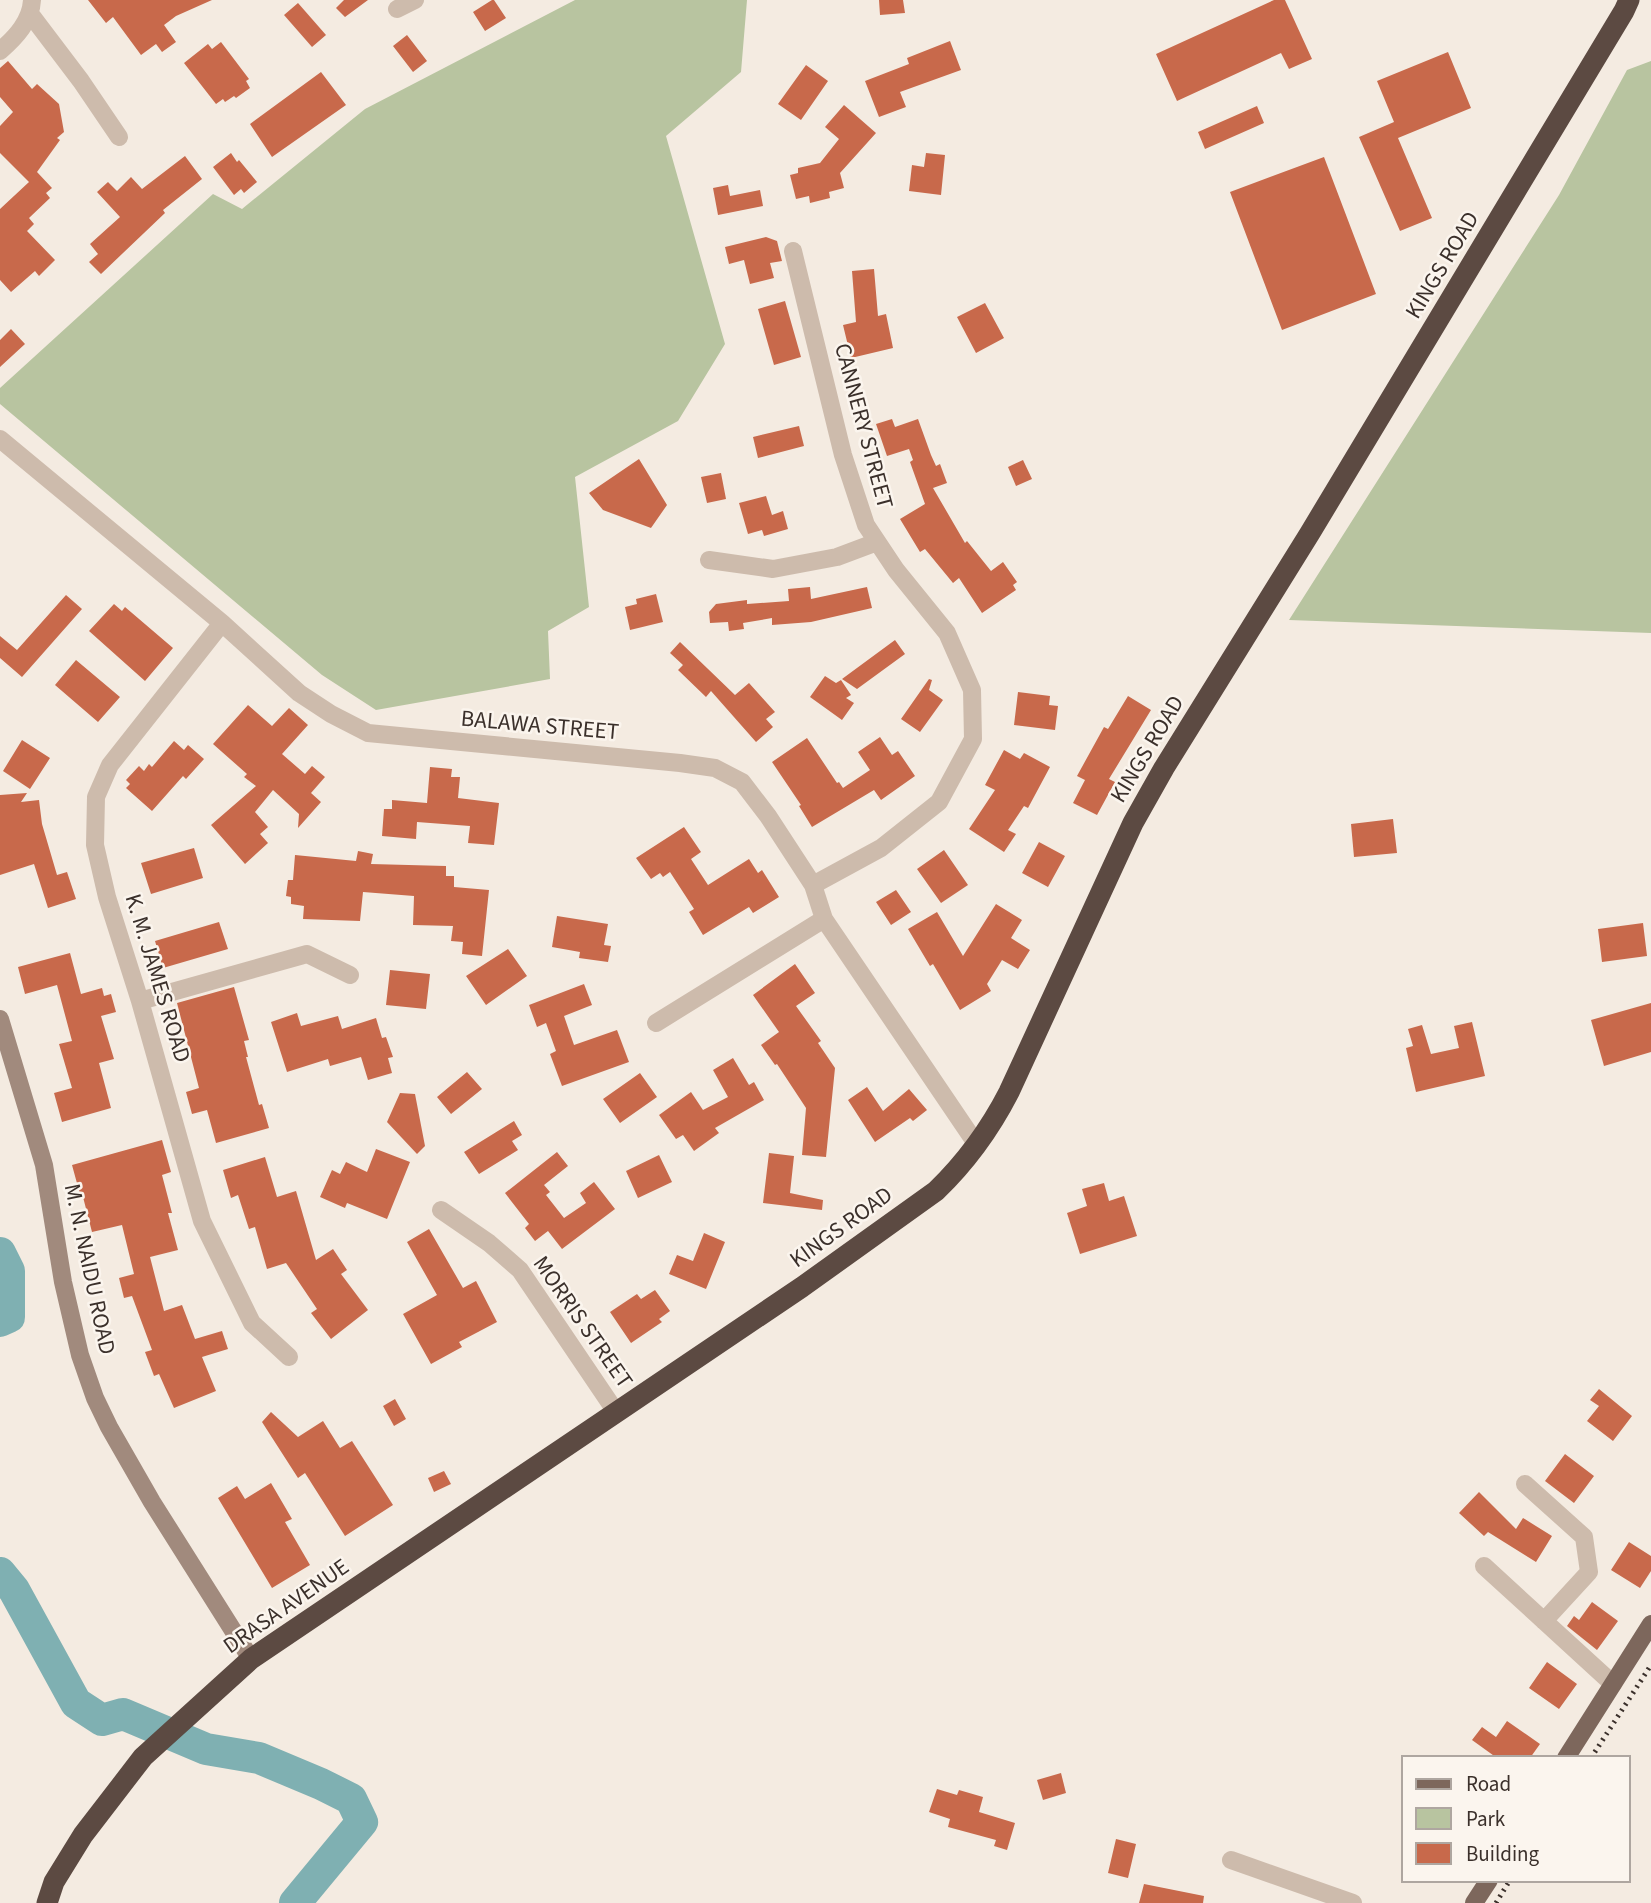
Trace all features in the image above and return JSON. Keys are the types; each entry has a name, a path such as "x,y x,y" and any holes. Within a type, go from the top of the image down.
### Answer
{"highway":[{"name":"KINGS ROAD","path":"616,1412 802,1287 936,1191 977,1145 1009,1092 1133,823 1158,779 1630,4"},
{"name":"DRASA AVENUE","path":"47,1903 54,1882 83,1835 143,1757 251,1659 616,1412"}],"main road":[{"name":"M. N. NAIDU ROAD","path":"0,1019 44,1165 63,1282 80,1355 95,1398 152,1502 251,1659"},
{"path":"1567,1756 1651,1624"},
{"path":"1474,1903 1488,1882"}],"street":[{"path":"397,9 415,0"},
{"path":"0,51 10,43 32,7 118,137"},
{"name":"CANNERY STREET","path":"793,251 843,455 866,525 896,570 947,633 972,691 973,739 939,802 881,848 813,885"},
{"name":"BALAWA STREET","path":"0,439 222,623 299,693 331,714 368,733 680,762 715,768 742,782 768,816 813,885 824,919 977,1145"},
{"path":"709,560 773,569 837,557 877,542"},
{"name":"K. M. JAMES ROAD","path":"222,623 110,765 96,797 95,845 107,897 140,1001 202,1221 252,1322 289,1357"},
{"path":"656,1023 824,919"},
{"path":"140,1001 306,954 350,975"},
{"name":"MORRIS STREET","path":"441,1210 489,1243 520,1270 616,1412"},
{"path":"1525,1484 1584,1537 1588,1572 1544,1621"},
{"path":"1484,1566 1613,1684"},
{"path":"1231,1860 1353,1903"}],"green space":[{"path":"575,0 747,0 741,72 666,136 725,344 678,421 575,477 589,607 548,631 550,679 376,710 322,675 0,404 0,388 213,194 242,209 365,109"},
{"path":"1651,61 1651,633 1289,620 1559,195 1627,70"}],"building":[{"path":"88,0 212,0 176,16 164,25 176,42 162,52 156,44 141,55 113,17 106,23"},
{"path":"344,0 368,0 345,17 336,8"},
{"path":"492,0 506,18 485,31 473,12"},
{"path":"879,0 903,0 905,13 880,15"},
{"path":"1274,0 1285,0 1312,59 1289,69 1281,53 1177,101 1156,54"},
{"path":"298,3 326,35 312,47 284,15"},
{"path":"407,35 427,61 413,72 393,46"},
{"path":"950,41 961,70 900,92 906,107 879,117 865,81 909,64 907,58"},
{"path":"221,42 249,79 246,81 250,88 236,98 234,96 225,102 223,99 216,104 184,63 208,44 212,49"},
{"path":"1448,52 1471,108 1398,138 1432,218 1400,231 1359,137 1394,122 1377,81"},
{"path":"8,61 32,89 37,84 59,104 64,132 57,138 60,140 37,172 52,188 46,193 50,198 29,218 34,224 27,231 55,260 39,276 35,271 11,292 0,280 0,209 29,182 0,153 0,126 13,112 0,97 0,68"},
{"path":"806,65 828,81 801,120 778,104"},
{"path":"321,72 346,105 272,157 250,124"},
{"path":"844,105 876,133 840,173 844,188 829,192 830,198 810,203 809,196 796,199 790,175 798,173 798,168 820,163 839,139 825,127"},
{"path":"1257,106 1264,123 1205,149 1198,132"},
{"path":"231,153 257,182 244,193 241,189 234,195 213,167"},
{"path":"926,153 945,155 941,195 909,191 912,165 924,167"},
{"path":"185,156 202,179 163,210 165,213 101,274 89,262 98,254 90,244 120,217 97,192 108,182 117,191 131,177 142,189"},
{"path":"1324,157 1376,294 1282,330 1230,192"},
{"path":"728,185 730,196 760,190 763,206 718,215 713,188"},
{"path":"766,237 777,241 782,261 770,263 774,278 750,284 744,260 729,264 725,247"},
{"path":"874,269 878,316 886,314 893,348 851,358 843,325 856,322 852,271"},
{"path":"785,301 801,357 774,365 758,309"},
{"path":"985,303 1004,338 976,353 957,317"},
{"path":"11,329 25,344 0,367 0,340"},
{"path":"892,419 895,427 918,419 931,455 936,466 940,464 947,483 933,488 965,543 967,541 991,571 1003,562 1017,582 1013,585 1016,590 982,613 959,578 953,583 925,549 920,552 900,519 925,504 910,462 913,460 909,449 887,456 876,424"},
{"path":"799,426 804,446 758,458 753,437"},
{"path":"639,459 667,505 651,528 603,510 589,493"},
{"path":"1023,460 1032,479 1016,486 1008,467"},
{"path":"721,473 726,499 707,503 701,477"},
{"path":"766,496 772,515 783,511 788,529 764,536 762,530 748,534 739,503"},
{"path":"810,587 811,599 867,587 872,608 811,622 772,625 772,618 743,623 744,629 729,631 728,622 710,623 709,612 716,604 747,600 747,604 789,601 788,589"},
{"path":"656,594 663,622 630,630 625,607 637,604 636,599"},
{"path":"66,595 82,609 22,677 0,658 0,636 17,650"},
{"path":"114,604 122,611 125,607 173,648 145,681 89,631"},
{"path":"895,640 905,654 857,689 842,679"},
{"path":"680,642 735,695 749,683 775,712 766,719 773,727 756,742 711,691 706,697 678,670 683,665 670,653"},
{"path":"76,660 120,697 98,722 55,685"},
{"path":"825,676 836,683 841,680 851,695 846,698 854,703 842,720 810,697"},
{"path":"929,679 932,680 929,690 943,700 920,732 901,719"},
{"path":"1018,692 1050,696 1049,705 1058,706 1055,730 1014,725"},
{"path":"1128,696 1151,710 1109,779 1115,782 1097,815 1073,803 1085,780 1077,776 1104,727 1108,729"},
{"path":"248,705 272,726 289,708 308,725 282,754 305,774 312,766 325,777 311,793 321,802 298,828 299,814 273,790 255,812 268,827 260,834 268,843 245,864 211,825 256,786 244,777 247,774 213,744"},
{"path":"880,737 892,755 898,751 915,776 881,800 874,790 812,827 799,806 801,805 772,762 807,738 843,788 870,770 858,752"},
{"path":"22,740 50,758 30,789 3,771"},
{"path":"174,741 184,750 188,745 204,759 186,779 183,776 152,811 126,788 130,784 126,780 139,766 144,771 149,764 152,767"},
{"path":"1004,750 1020,759 1024,753 1050,767 1028,808 1024,806 1008,830 1016,834 1004,852 969,829 995,790 985,785"},
{"path":"430,767 452,769 451,777 460,777 458,798 499,803 494,845 468,843 470,826 417,822 416,839 382,836 384,809 392,809 392,800 427,803"},
{"path":"27,793 21,802 39,800 42,824 57,875 67,872 76,899 48,908 34,864 0,875 0,795"},
{"path":"1393,819 1397,853 1354,857 1351,824"},
{"path":"684,827 701,852 691,859 708,885 749,859 758,873 762,870 779,897 753,913 749,907 703,935 689,912 694,909 670,872 663,877 660,873 651,879 636,858"},
{"path":"1039,842 1065,856 1048,887 1022,873"},
{"path":"194,848 203,878 151,894 141,863"},
{"path":"944,850 968,885 941,903 917,869"},
{"path":"358,851 373,854 371,864 446,866 446,876 454,876 454,887 489,890 482,956 462,954 463,942 451,941 453,926 413,925 414,896 363,892 360,921 303,919 304,906 291,904 291,897 286,896 288,880 293,880 295,855 356,861"},
{"path":"896,890 911,912 891,925 876,902"},
{"path":"996,904 1022,920 1011,938 1030,950 1018,969 1002,960 987,984 991,991 960,1010 933,964 930,966 908,929 937,912 963,956"},
{"path":"557,916 608,924 604,945 611,946 608,962 579,958 580,952 552,947"},
{"path":"219,922 228,949 163,968 155,941"},
{"path":"1643,923 1647,956 1602,962 1598,929"},
{"path":"508,949 527,976 486,1005 466,976"},
{"path":"70,953 81,994 102,988 104,996 111,994 116,1012 101,1016 114,1059 99,1063 111,1108 62,1122 54,1093 72,1088 59,1044 72,1041 57,985 25,994 18,967"},
{"path":"795,964 815,993 796,1006 821,1041 818,1043 835,1068 826,1157 802,1155 806,1108 761,1045 779,1032 753,995"},
{"path":"390,970 430,974 426,1009 386,1005"},
{"path":"584,984 592,1005 564,1016 574,1045 617,1030 629,1062 562,1086 550,1054 556,1051 546,1023 537,1027 529,1005"},
{"path":"234,987 249,1040 244,1041 246,1057 259,1105 262,1104 269,1128 216,1143 207,1110 192,1114 186,1092 199,1088 177,1003"},
{"path":"1651,1003 1651,1052 1604,1066 1591,1020"},
{"path":"297,1013 301,1026 338,1016 342,1029 376,1018 382,1038 386,1037 393,1057 388,1058 392,1073 368,1080 361,1057 330,1066 328,1059 287,1072 271,1022"},
{"path":"1472,1022 1485,1076 1416,1092 1406,1048 1413,1046 1408,1029 1422,1025 1431,1054 1459,1048 1454,1026"},
{"path":"733,1058 749,1085 754,1082 764,1100 715,1128 719,1133 694,1151 683,1135 676,1139 659,1115 691,1092 703,1110 728,1097 713,1070"},
{"path":"467,1072 482,1089 451,1114 437,1097"},
{"path":"640,1073 657,1097 620,1123 603,1099"},
{"path":"867,1087 883,1111 909,1089 927,1110 875,1142 848,1100"},
{"path":"400,1093 415,1094 425,1146 417,1154 387,1122"},
{"path":"514,1121 522,1135 512,1141 518,1150 479,1174 464,1152"},
{"path":"162,1140 171,1172 162,1175 178,1250 150,1257 164,1311 182,1305 195,1339 222,1331 228,1349 202,1357 216,1391 174,1408 159,1374 154,1376 145,1352 152,1350 132,1296 124,1298 119,1278 134,1274 122,1225 92,1232 72,1165"},
{"path":"376,1149 410,1162 387,1219 347,1203 345,1208 320,1197 332,1170 340,1174 346,1162 367,1172"},
{"path":"557,1152 568,1166 544,1185 550,1192 546,1195 564,1218 586,1203 580,1193 594,1182 615,1209 562,1249 548,1231 535,1241 525,1228 529,1224 505,1193"},
{"path":"769,1153 794,1156 790,1193 823,1200 822,1210 763,1203"},
{"path":"659,1155 672,1182 638,1198 626,1171"},
{"path":"265,1157 277,1197 296,1191 316,1260 333,1249 347,1270 341,1274 368,1310 331,1339 311,1313 317,1309 286,1263 267,1269 255,1227 249,1229 238,1195 231,1198 223,1170"},
{"path":"1104,1183 1109,1201 1124,1196 1137,1236 1080,1254 1067,1213 1087,1206 1082,1189"},
{"path":"429,1229 463,1288 476,1281 497,1322 459,1342 462,1347 431,1364 403,1314 437,1295 407,1242"},
{"path":"704,1233 725,1242 706,1289 669,1274 677,1255 693,1261"},
{"path":"655,1290 670,1311 659,1319 662,1322 631,1343 610,1312 637,1294 641,1299"},
{"path":"1599,1389 1632,1416 1613,1441 1587,1421 1599,1406 1590,1400"},
{"path":"395,1399 406,1419 394,1426 383,1406"},
{"path":"271,1412 298,1437 323,1421 340,1448 352,1441 393,1505 345,1536 305,1473 298,1478 262,1422"},
{"path":"1565,1454 1594,1476 1574,1503 1545,1481"},
{"path":"444,1471 451,1484 434,1492 428,1478"},
{"path":"271,1483 292,1519 285,1522 310,1565 272,1588 218,1498 237,1486 245,1499"},
{"path":"1479,1492 1516,1529 1523,1518 1552,1536 1536,1562 1488,1532 1484,1536 1459,1513"},
{"path":"1629,1542 1651,1556 1651,1571 1640,1588 1611,1570"},
{"path":"1592,1602 1618,1621 1597,1650 1567,1626 1574,1616 1579,1620"},
{"path":"1547,1662 1577,1684 1559,1709 1529,1688"},
{"path":"1507,1721 1540,1744 1531,1756 1494,1756 1472,1740 1482,1727 1496,1737"},
{"path":"1061,1773 1066,1793 1043,1800 1037,1780"},
{"path":"937,1789 957,1795 959,1790 983,1797 979,1812 1015,1823 1007,1850 994,1846 996,1840 948,1827 950,1819 929,1812"},
{"path":"1116,1839 1136,1844 1128,1878 1108,1873"},
{"path":"1144,1884 1204,1896 1203,1903 1139,1903"}],"waterway":[{"path":"0,1253 9,1271 9,1317 0,1321"},
{"path":"0,1573 14,1590 76,1703 102,1720 123,1714 206,1749 259,1758 351,1799 362,1822 295,1903"}],"railway":[{"path":"1592,1756 1651,1665"},
{"path":"1496,1903 1509,1882"}]}
